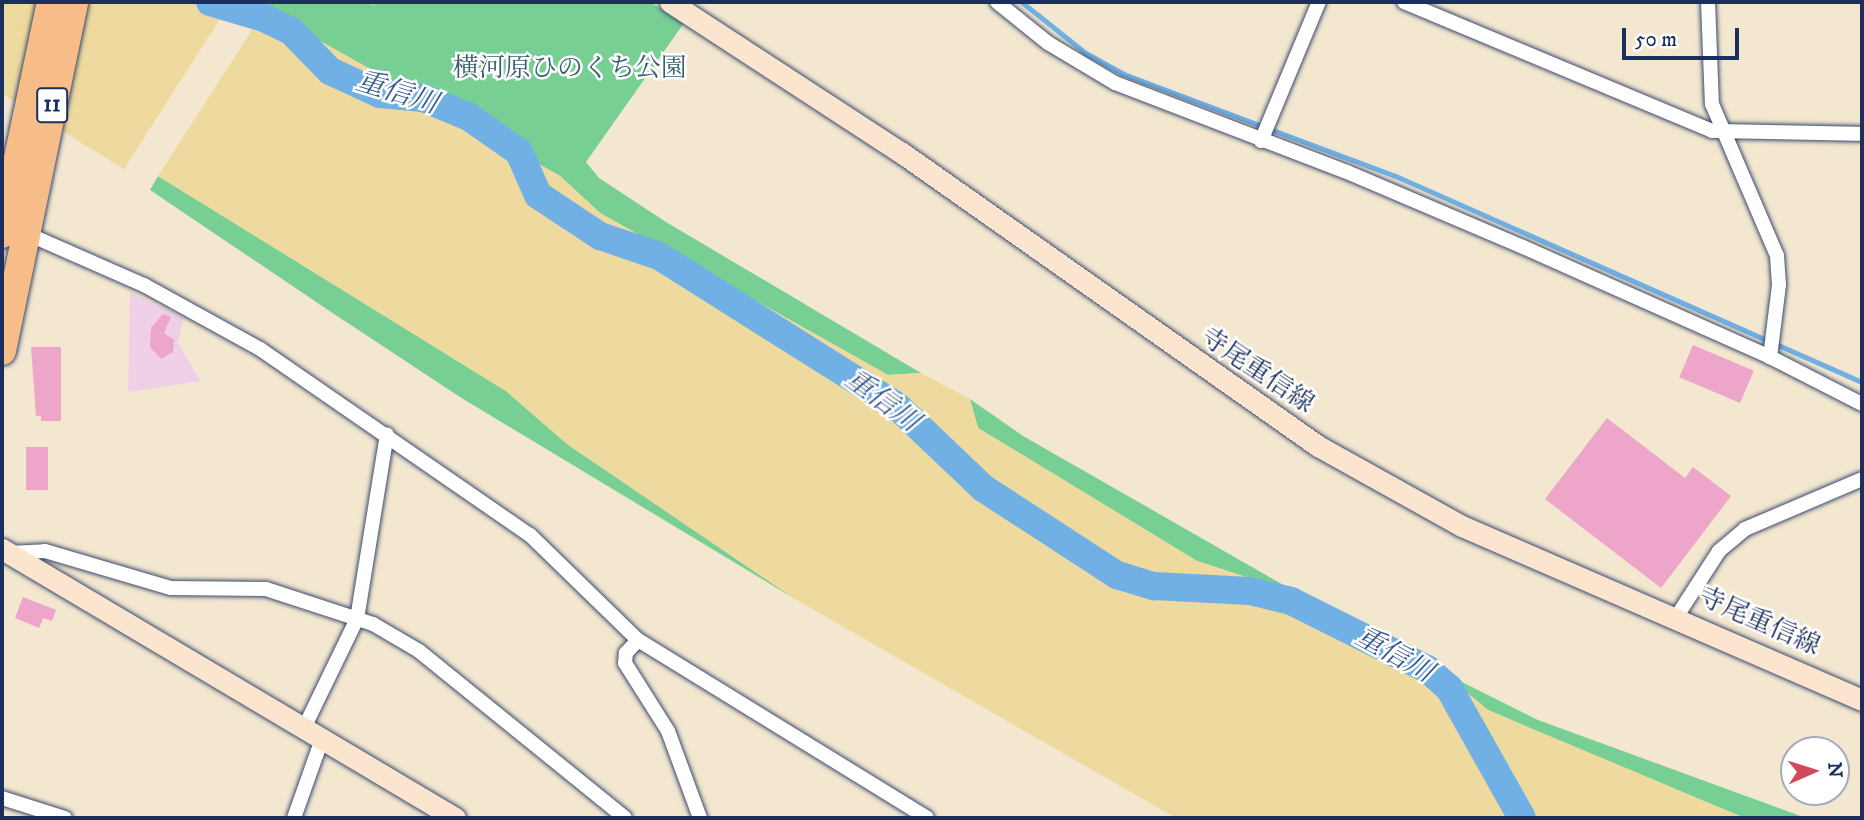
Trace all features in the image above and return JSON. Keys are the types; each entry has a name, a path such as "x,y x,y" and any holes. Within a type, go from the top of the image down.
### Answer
{"highway":[{"name":"11","path":"2,351 12,218 51,2"},
{"name":"11","path":"12,218 74,2"}],"main road":[{"name":"寺尾重信線","path":"670,2 902,153 1318,446 1462,526 1677,617 1862,700"},
{"path":"5,551 455,818"}],"street":[{"path":"996,2 1048,43 1115,83 1360,177 1770,357 1862,404"},
{"path":"1261,141 1319,2"},
{"path":"1404,2 1724,132 1862,134"},
{"path":"1708,2 1712,104 1777,256 1779,285 1770,357"},
{"path":"12,218 215,322 387,434 530,535 638,640 927,818"},
{"path":"294,818 313,734 357,619 387,434"},
{"path":"1677,617 1719,551 1745,529 1862,479"},
{"path":"5,551 45,551 171,588 266,589 357,619 419,651 625,818"},
{"path":"638,640 626,653 625,663 668,731 700,818"},
{"path":"2,798 65,818"}],"shaded area":[{"path":"130,293 183,318 178,343 201,381 128,392"}],"green space":[{"name":"横河原ひのくち公園","path":"270,2 369,2 376,7 371,2 650,2 684,23 586,162 599,178 666,222 921,373 888,375 600,213 560,176 265,10"},
{"path":"158,176 506,391 567,444 795,599 460,397 328,310 150,190"},
{"path":"970,399 1023,436 1301,595 1197,561 978,428"},
{"path":"1442,672 1538,720 1806,818 1745,818 1646,779 1488,710"}],"sand":[{"path":"2,2 231,2 124,169 2,94"},
{"path":"265,10 560,176 600,213 888,375 921,373 970,399 978,428 1197,561 1301,595 1442,672 1488,710 1745,818 1176,818 795,599 567,444 506,391 158,176"}],"building":[{"path":"163,314 171,317 164,333 174,340 173,352 161,359 150,347 151,328"},
{"path":"1693,345 1754,371 1740,403 1679,377"},
{"path":"31,347 61,347 61,421 41,421 41,416 36,416"},
{"path":"1607,418 1685,478 1693,467 1731,496 1661,588 1545,499"},
{"path":"26,447 48,447 48,490 26,490"},
{"path":"23,597 56,610 52,621 43,618 39,628 15,618"}],"waterway":[{"name":"重信川","path":"210,2 264,18 291,31 330,71 380,94 423,98 469,117 519,152 538,195 600,236 659,256 897,406 983,488 1117,575 1154,586 1250,591 1291,601 1427,669 1449,688 1522,818"},
{"path":"1022,2 1086,53 1124,74 1396,176 1862,382"}]}
